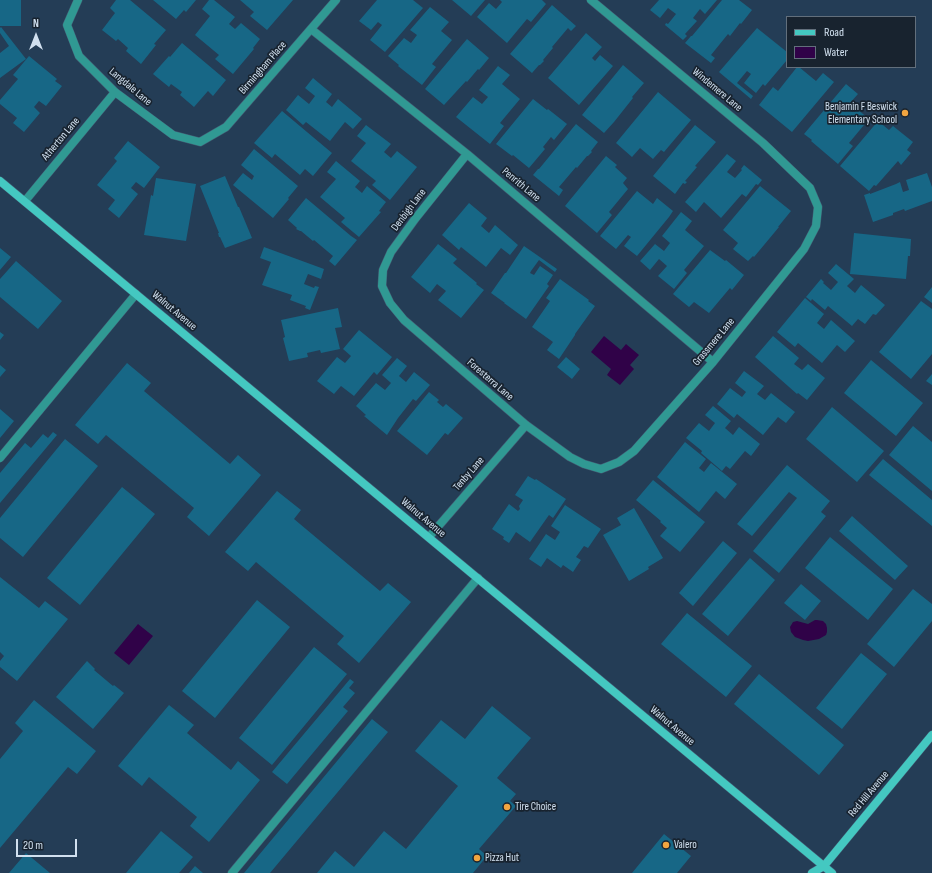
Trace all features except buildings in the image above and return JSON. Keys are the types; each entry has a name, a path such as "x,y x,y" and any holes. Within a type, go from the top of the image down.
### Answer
{"main road":[{"name":"Walnut Avenue","path":"0,181 429,537 823,869 832,873"},
{"name":"Red Hill Avenue","path":"812,873 823,869 932,735"}],"street":[{"name":"Langdale Lane","path":"78,0 67,25 79,56 115,92 173,135 200,142"},
{"name":"Birmingham Place","path":"200,142 226,127 336,0"},
{"name":"Windemere Lane","path":"591,0 763,143 810,188 818,207"},
{"name":"Penrith Lane","path":"311,29 466,154 713,362"},
{"name":"Atherton Lane","path":"25,201 115,92"},
{"name":"Denbigh Lane","path":"382,286 383,270 391,252 466,154"},
{"name":"Grassmere Lane","path":"601,468 619,462 634,451 713,362 804,249 816,226 818,207"},
{"name":"Foresterra Lane","path":"382,286 390,303 404,320 526,425 570,457 584,464 601,468"},
{"path":"0,458 136,294"},
{"name":"Tenby Lane","path":"429,537 526,425"},
{"path":"232,873 478,578"}],"water":[{"path":"604,336 621,350 626,344 639,355 630,365 634,369 620,385 607,375 611,369 591,352"},
{"path":"815,620 823,621 827,628 826,635 819,639 808,641 803,640 795,637 791,632 790,627 793,622 797,621 808,624"},
{"path":"138,624 153,636 129,665 114,653"}],"place":[{"name":"Benjamin F Beswick Elementary School","path":"905,113"},
{"name":"Tire Choice","path":"507,807"},
{"name":"Valero","path":"666,845"},
{"name":"Pizza Hut","path":"477,858"}]}
